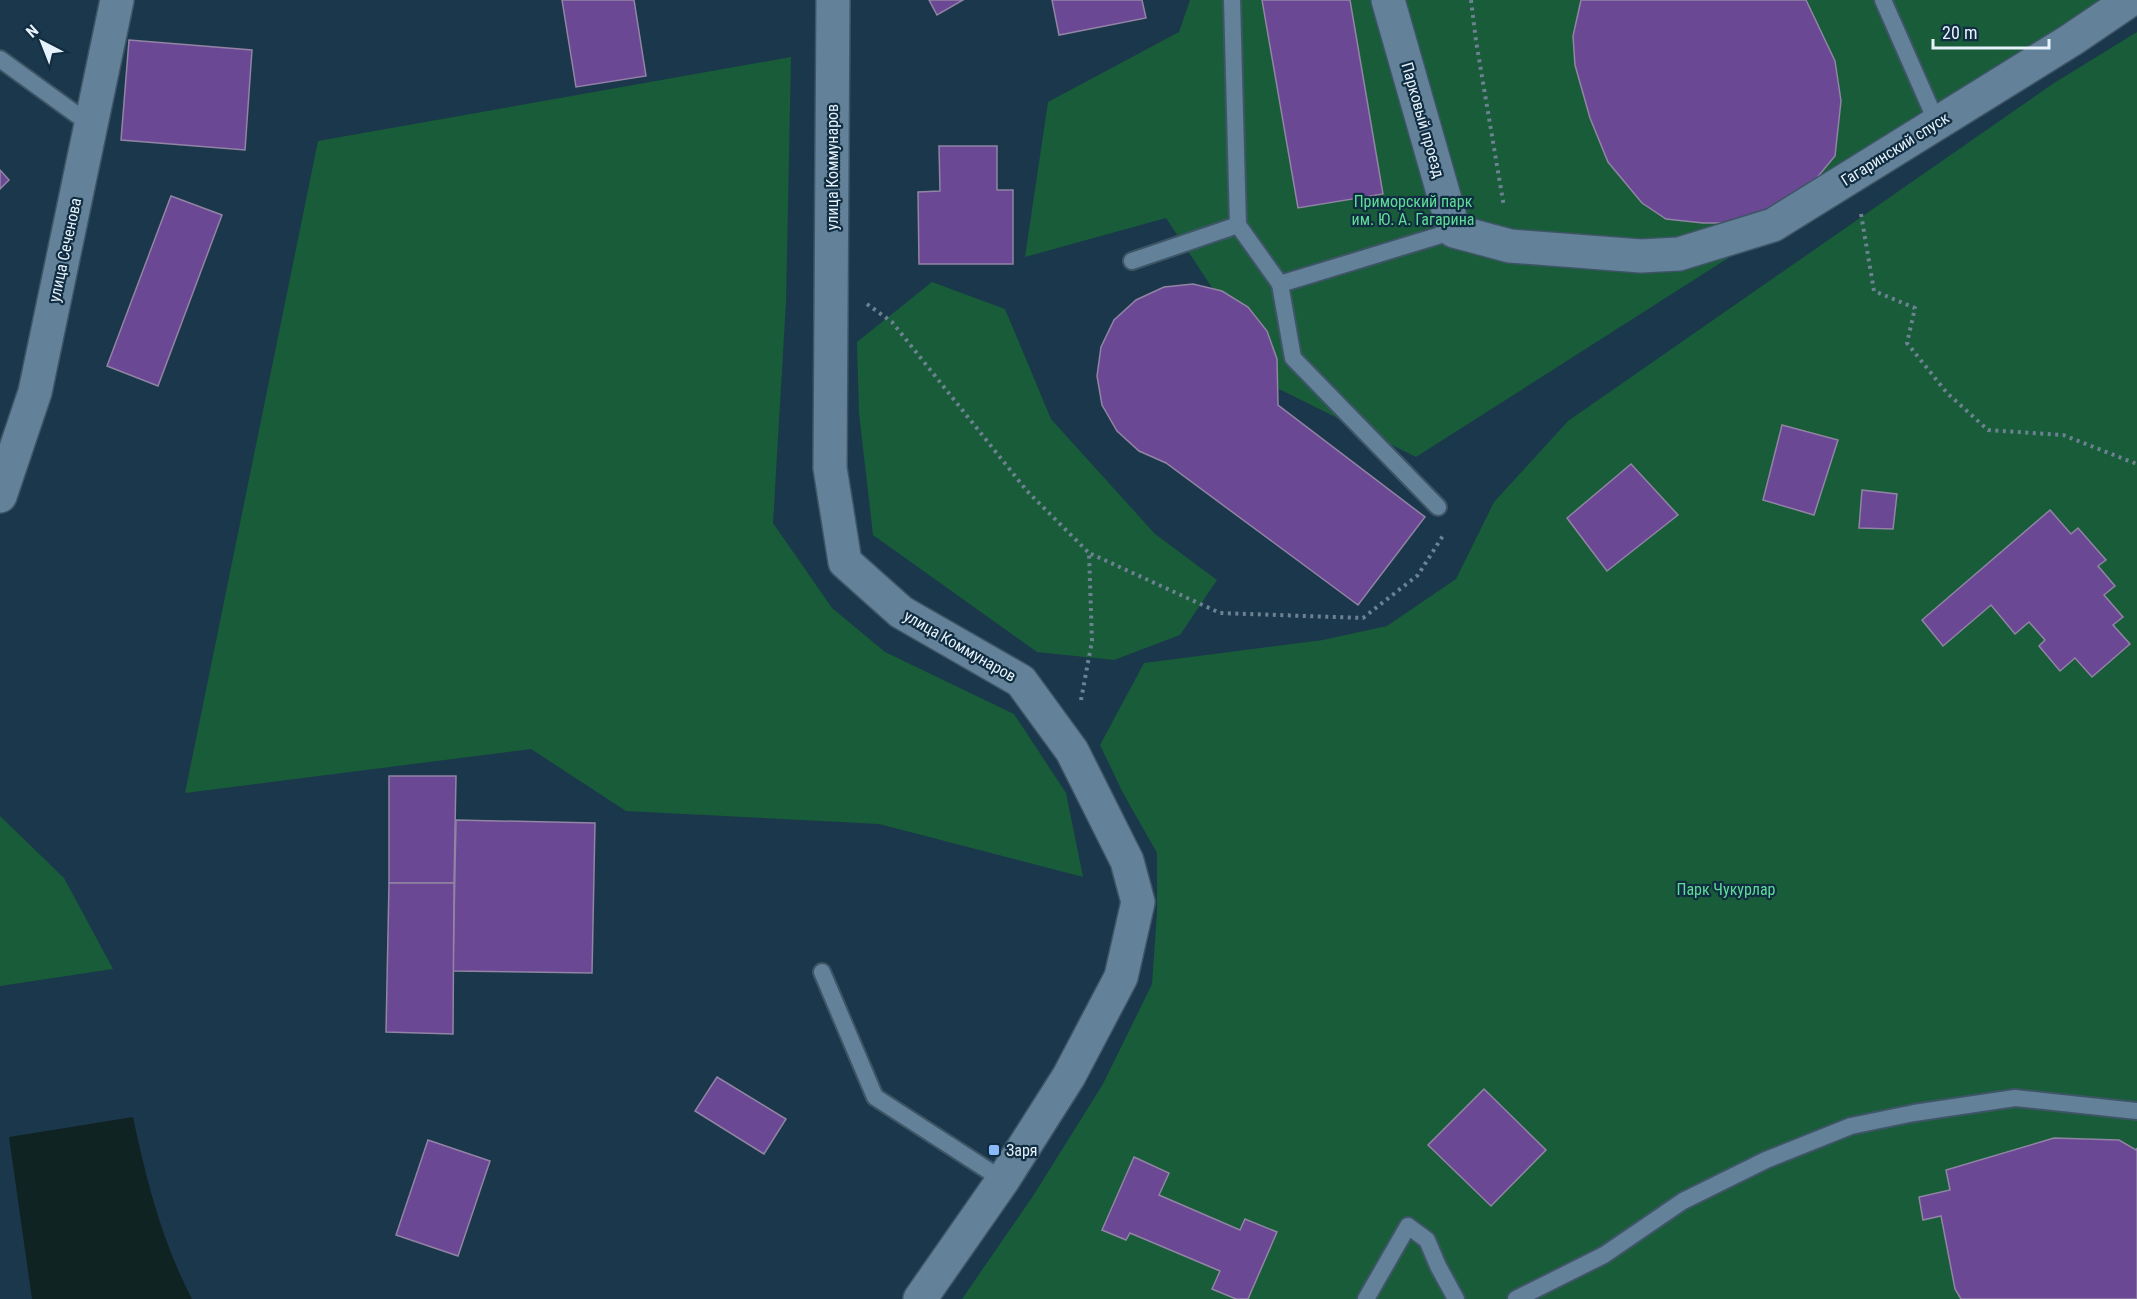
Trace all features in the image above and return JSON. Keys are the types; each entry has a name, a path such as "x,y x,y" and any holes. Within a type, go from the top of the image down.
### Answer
{"street":[{"name":"улица Сеченова","path":"0,496 35,392 117,0"},
{"name":"улица Коммунаров","path":"834,0 830,468 845,562 901,612 1021,681 1072,751 1126,861 1138,902 1121,977 1069,1076 1003,1180 920,1299"},
{"name":"Парковый проезд","path":"1388,0 1454,231"},
{"name":"Гагаринский спуск","path":"1510,246 1641,256 1678,254 1773,225 2071,40 2130,0"},
{"path":"1454,231 1510,246"}],"lane":[{"path":"1232,0 1238,225 1280,284 1293,358 1438,507"},
{"path":"1882,0 1937,123"},
{"path":"0,58 91,125"},
{"path":"1132,261 1238,225"},
{"path":"1280,284 1454,231"},
{"path":"822,972 875,1097 1003,1180"},
{"path":"1516,1299 1604,1255 1683,1201 1766,1160 1851,1126 1914,1113 2015,1098 2137,1111"},
{"path":"1366,1299 1408,1226 1427,1240 1456,1299"}],"path":[{"path":"1471,0 1510,246"},
{"path":"1854,175 1874,291 1915,308 1907,344 1947,393 1988,430 2063,435 2137,464"},
{"path":"831,308 868,304 892,322 1027,490 1089,553 1220,613 1363,618 1418,575 1452,521 1438,507"},
{"path":"1072,751 1092,641 1089,553"}],"green space":[{"name":"Приморский парк им. Ю. А. Гагарина","path":"1190,0 2133,0 1416,457 1279,389 1166,218 1025,257 1048,102 1179,32"},
{"name":"Парк Чукурлар","path":"2137,32 2137,1299 962,1299 1033,1196 1103,1084 1152,984 1157,912 1157,853 1123,793 1100,745 1144,663 1323,640 1387,626 1456,579 1494,502 1568,421 2054,83"},
{"path":"791,57 786,302 773,523 832,608 885,652 1014,714 1066,793 1083,877 879,824 626,811 531,749 185,793 318,141"},
{"path":"932,282 1005,309 1051,419 1155,534 1217,580 1180,635 1114,660 1037,652 873,535 859,413 857,342"},
{"path":"0,816 64,878 113,969 0,986"}],"shaded area":[{"path":"133,1117 156,1210 172,1255 192,1299 32,1299 9,1137"}],"building":[{"path":"562,0 634,0 646,76 576,87"},
{"path":"929,0 963,0 937,15"},
{"path":"1052,0 1142,0 1146,18 1059,35"},
{"path":"1262,0 1350,0 1383,194 1298,208"},
{"path":"1581,0 1806,0 1835,61 1841,101 1835,156 1805,192 1761,218 1733,223 1666,219 1642,203 1608,162 1590,118 1575,65 1573,36"},
{"path":"129,40 252,50 245,150 121,140"},
{"path":"939,146 997,146 997,190 1013,190 1013,264 919,264 918,192 940,191"},
{"path":"0,170 9,180 0,189"},
{"path":"171,196 222,215 158,386 107,366"},
{"path":"1193,284 1222,291 1248,307 1267,331 1277,359 1278,405 1425,517 1358,605 1166,463 1139,451 1117,431 1102,405 1097,376 1101,347 1114,320 1136,300 1164,287"},
{"path":"1782,425 1838,440 1814,515 1763,500"},
{"path":"1631,464 1678,515 1607,571 1567,518"},
{"path":"1862,490 1897,494 1893,529 1859,528"},
{"path":"2050,510 2071,534 2078,528 2106,560 2098,566 2115,586 2104,595 2123,617 2113,625 2130,644 2092,677 2075,658 2060,671 2039,646 2045,640 2029,622 2015,634 1991,605 1943,646 1922,620"},
{"path":"389,776 456,776 454,883 389,883"},
{"path":"456,820 595,823 592,973 453,971"},
{"path":"389,883 454,883 453,1034 386,1032"},
{"path":"717,1077 786,1119 764,1154 695,1111"},
{"path":"1484,1089 1546,1150 1491,1206 1428,1145"},
{"path":"2054,1138 2119,1140 2136,1150 2137,1148 2137,1299 1961,1299 1955,1289 1941,1216 1923,1220 1919,1197 1950,1190 1946,1170"},
{"path":"428,1140 490,1161 458,1256 396,1235"},
{"path":"1134,1157 1169,1173 1159,1195 1240,1230 1245,1219 1277,1232 1248,1299 1236,1299 1212,1289 1220,1271 1130,1233 1126,1240 1102,1230"}],"place":[{"name":"Заря","path":"994,1150"}]}
